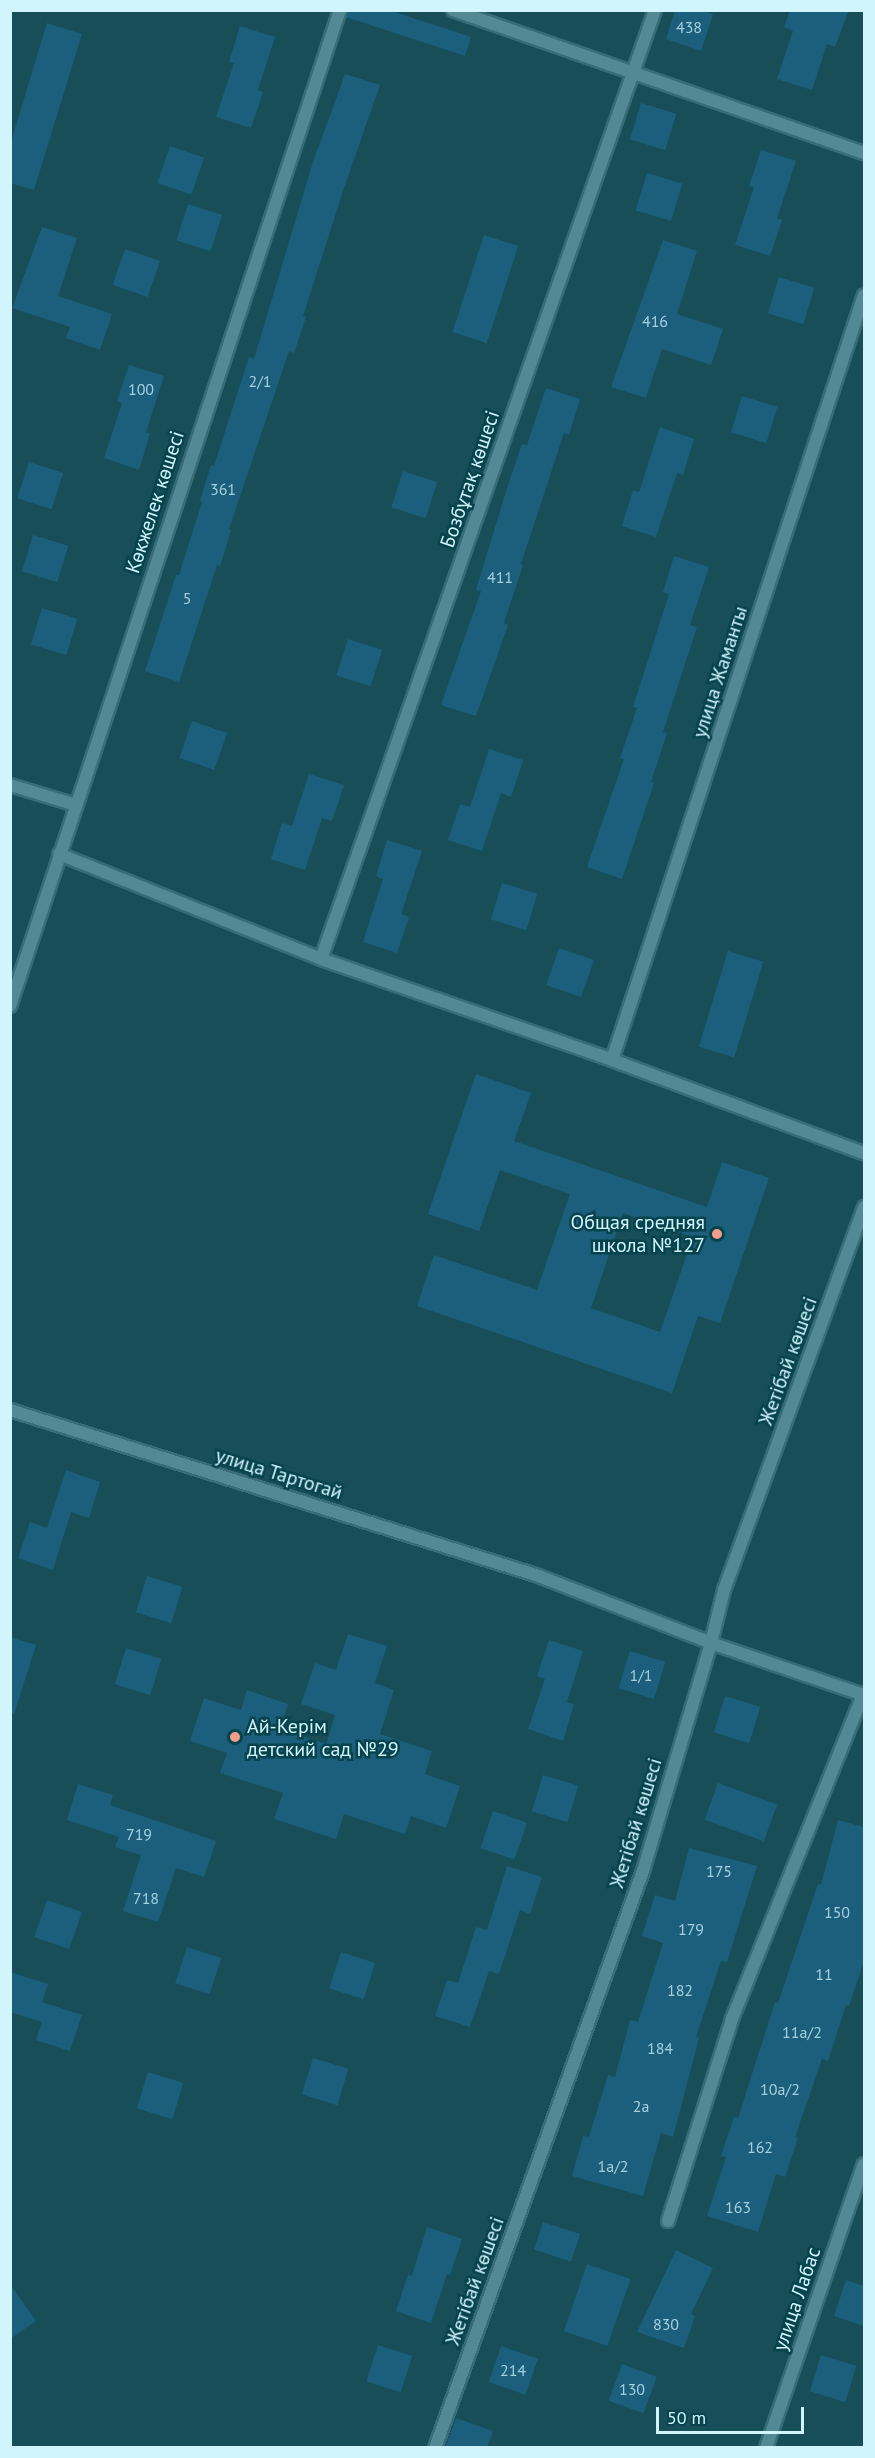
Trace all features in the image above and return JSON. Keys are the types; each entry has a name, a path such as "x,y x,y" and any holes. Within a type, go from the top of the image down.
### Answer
{"street":[{"name":"Көкжелек көшесі","path":"10,1006 340,10"},
{"path":"453,10 864,153"},
{"name":"Бозбұтақ көшесі","path":"321,959 654,10"},
{"name":"улица Жаманты","path":"612,1060 864,295"},
{"path":"10,785 75,805"},
{"path":"59,854 321,959 612,1060 864,1153"},
{"name":"Жетібай көшесі","path":"435,2448 643,1871 711,1643 724,1590 864,1207"},
{"name":"улица Тартогай","path":"10,1410 536,1575 711,1643 864,1695"},
{"path":"668,2222 732,2019 864,1695"},
{"name":"улица Лабас","path":"766,2448 864,2164"}],"building":[{"path":"348,10 389,10 471,37 465,56 346,17"},
{"path":"675,10 701,10 713,14 701,51 666,39"},
{"path":"790,10 849,10 835,47 827,44 812,90 777,79 793,31 784,27"},
{"path":"47,23 82,34 34,190 10,183 10,145"},
{"path":"240,26 275,37 258,90 263,92 251,128 216,117 234,63 229,62"},
{"path":"345,74 380,85 344,188 303,316 306,317 294,353 289,351 229,529 231,530 220,566 217,565 179,682 145,671 176,575 179,575 211,465 214,466 249,357 254,359 312,165"},
{"path":"641,103 676,114 665,150 630,139"},
{"path":"170,146 204,158 191,195 157,183"},
{"path":"761,150 796,161 777,218 782,220 770,256 735,245 754,187 749,186"},
{"path":"647,173 682,184 671,221 636,210"},
{"path":"188,204 222,215 210,251 176,240"},
{"path":"42,227 77,238 58,296 112,314 100,350 66,338 70,327 12,308"},
{"path":"484,235 518,246 487,343 452,332"},
{"path":"663,240 697,251 677,314 723,329 711,365 662,349 646,398 611,387"},
{"path":"125,249 160,261 148,297 113,285"},
{"path":"779,277 814,288 803,324 768,313"},
{"path":"129,365 164,376 146,432 150,434 139,470 104,458 122,403 117,401"},
{"path":"546,388 580,399 569,435 564,433 521,564 523,565 504,623 508,625 476,716 441,705 481,591 476,590 507,488 522,444 527,445"},
{"path":"742,396 777,407 766,443 731,432"},
{"path":"660,427 694,439 683,475 677,473 656,537 622,526 633,490 639,492"},
{"path":"29,462 63,473 51,509 17,498"},
{"path":"403,471 437,482 425,518 391,507"},
{"path":"33,535 68,546 57,582 22,571"},
{"path":"674,556 709,567 690,625 697,627 663,732 667,733 651,782 654,783 622,879 587,867 624,759 620,758 637,708 633,707 669,594 663,592"},
{"path":"42,608 77,619 66,655 31,644"},
{"path":"348,639 382,650 370,686 336,675"},
{"path":"192,721 227,733 214,770 179,758"},
{"path":"489,749 523,760 511,797 501,793 482,851 448,840 460,804 470,807"},
{"path":"309,774 344,785 332,821 322,818 305,870 271,859 282,823 292,826"},
{"path":"387,840 422,851 401,914 409,917 397,953 363,942 383,879 376,876"},
{"path":"502,883 537,894 526,930 491,919"},
{"path":"559,948 594,960 581,997 546,985"},
{"path":"728,951 763,962 734,1057 699,1047"},
{"name":"Общая средняя школа №127","path":"476,1074 531,1093 514,1141 707,1207 722,1162 769,1178 720,1323 698,1316 672,1393 417,1306 434,1255 537,1290 570,1194 500,1170 479,1231 428,1214","holes":["623,1213 693,1237 660,1332 591,1308"]},
{"path":"66,1470 100,1482 89,1518 71,1512 53,1570 18,1558 30,1522 47,1528"},
{"path":"147,1576 182,1587 171,1623 136,1612"},
{"name":"Ай-Керім детский сад №29","path":"348,1634 387,1646 375,1683 394,1690 380,1734 432,1751 425,1774 460,1786 446,1828 411,1816 405,1834 344,1814 336,1839 274,1819 283,1793 220,1773 227,1753 190,1741 204,1698 241,1710 247,1690 288,1704 280,1729 326,1744 335,1715 301,1704 315,1663 336,1670"},
{"path":"10,1637 36,1645 14,1714 10,1714"},
{"path":"549,1640 583,1651 567,1702 574,1704 563,1741 528,1729 545,1679 537,1676"},
{"path":"126,1648 161,1659 150,1695 115,1684"},
{"path":"630,1651 665,1662 654,1699 619,1688"},
{"path":"725,1696 760,1707 749,1743 714,1732"},
{"path":"543,1775 578,1786 567,1822 532,1811"},
{"path":"718,1783 777,1805 764,1841 705,1820"},
{"path":"78,1784 113,1795 110,1805 216,1841 204,1877 176,1868 158,1922 123,1911 141,1855 115,1847 119,1837 67,1820"},
{"path":"493,1811 527,1823 514,1860 480,1848"},
{"path":"838,1820 864,1827 864,1961 849,2006 846,2005 828,2061 822,2059 795,2137 798,2138 785,2177 776,2174 758,2232 707,2216 726,2157 721,2156 734,2117 738,2118 775,2002 778,2003 818,1884 821,1885"},
{"path":"689,1848 757,1866 727,1962 721,1961 696,2037 699,2038 673,2137 661,2133 643,2196 572,2176 583,2136 589,2137 608,2075 615,2077 630,2020 638,2022 663,1943 642,1936 655,1895 675,1901"},
{"path":"507,1866 542,1877 530,1914 520,1910 499,1974 489,1971 470,2027 435,2016 447,1980 458,1983 476,1927 487,1930"},
{"path":"47,1900 82,1912 69,1949 34,1937"},
{"path":"187,1947 221,1958 209,1994 175,1983"},
{"path":"341,1952 375,1963 363,1999 329,1988"},
{"path":"10,1972 48,1984 42,2002 82,2015 70,2051 36,2040 42,2022 10,2012"},
{"path":"313,2058 348,2069 337,2105 302,2094"},
{"path":"148,2072 183,2083 172,2119 137,2108"},
{"path":"543,2222 580,2234 571,2262 534,2250"},
{"path":"427,2227 462,2239 450,2275 447,2274 431,2323 396,2311 408,2275 412,2276"},
{"path":"676,2250 713,2268 691,2314 695,2316 684,2348 637,2332"},
{"path":"587,2264 630,2279 607,2346 564,2331"},
{"path":"846,2280 864,2286 864,2326 834,2316"},
{"path":"10,2284 36,2321 10,2339"},
{"path":"378,2345 412,2356 400,2392 366,2381"},
{"path":"501,2346 538,2359 526,2395 489,2382"},
{"path":"821,2355 856,2366 845,2402 810,2391"},
{"path":"622,2364 657,2377 643,2413 609,2401"},
{"path":"456,2418 493,2431 487,2448 445,2448"}],"place":[{"name":"Общая средняя школа №127","path":"717,1234"},
{"name":"Ай-Керім детский сад №29","path":"235,1737"}]}
